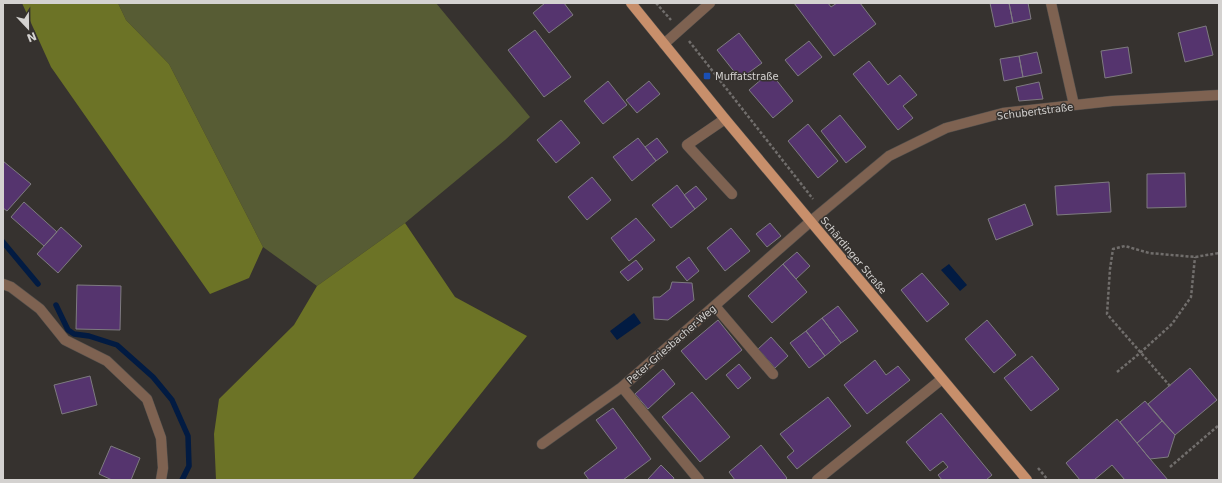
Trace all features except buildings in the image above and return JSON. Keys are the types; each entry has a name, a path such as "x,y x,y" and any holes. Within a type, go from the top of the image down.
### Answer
{"main road":[{"name":"Schärdinger Straße","path":"631,3 1027,480"}],"street":[{"path":"664,44 710,3"},
{"path":"1051,3 1074,105"},
{"name":"Schubertstraße","path":"811,221 889,156 946,128 1003,113 1112,101 1219,95"},
{"path":"725,118 687,145 732,194"},
{"name":"Peter-Griesbacher-Weg","path":"699,480 622,387 811,221"},
{"path":"3,284 11,287 40,309 65,340 107,361 147,399 162,438 163,468 161,480"},
{"path":"715,306 772,374"},
{"path":"817,480 942,379"},
{"path":"542,444 622,387"}],"path":[{"path":"656,3 680,30 823,211"},
{"path":"1170,386 1107,314 1113,249 1125,246 1149,253 1195,257 1219,254"},
{"path":"1117,372 1172,324 1191,297 1195,257"},
{"path":"1170,467 1219,425"},
{"path":"1038,468 1048,480"}],"green space":[{"path":"22,3 118,3 126,20 169,64 263,247 249,278 210,294 51,67"},
{"path":"118,3 436,3 530,117 505,140 405,223 317,286 263,247 169,64 126,20"},
{"path":"405,223 455,297 527,336 412,480 216,480 214,434 219,399 294,325 317,286"}],"water":[{"path":"949,264 967,285 960,291 941,270"},
{"path":"634,313 641,323 617,340 610,331"}],"waterway":[{"path":"3,242 38,284"},
{"path":"56,305 68,330 74,334 89,336 117,345 153,377 172,400 188,436 189,466 182,480"}],"place":[{"name":"Muffatstraße","path":"707,76"}]}
